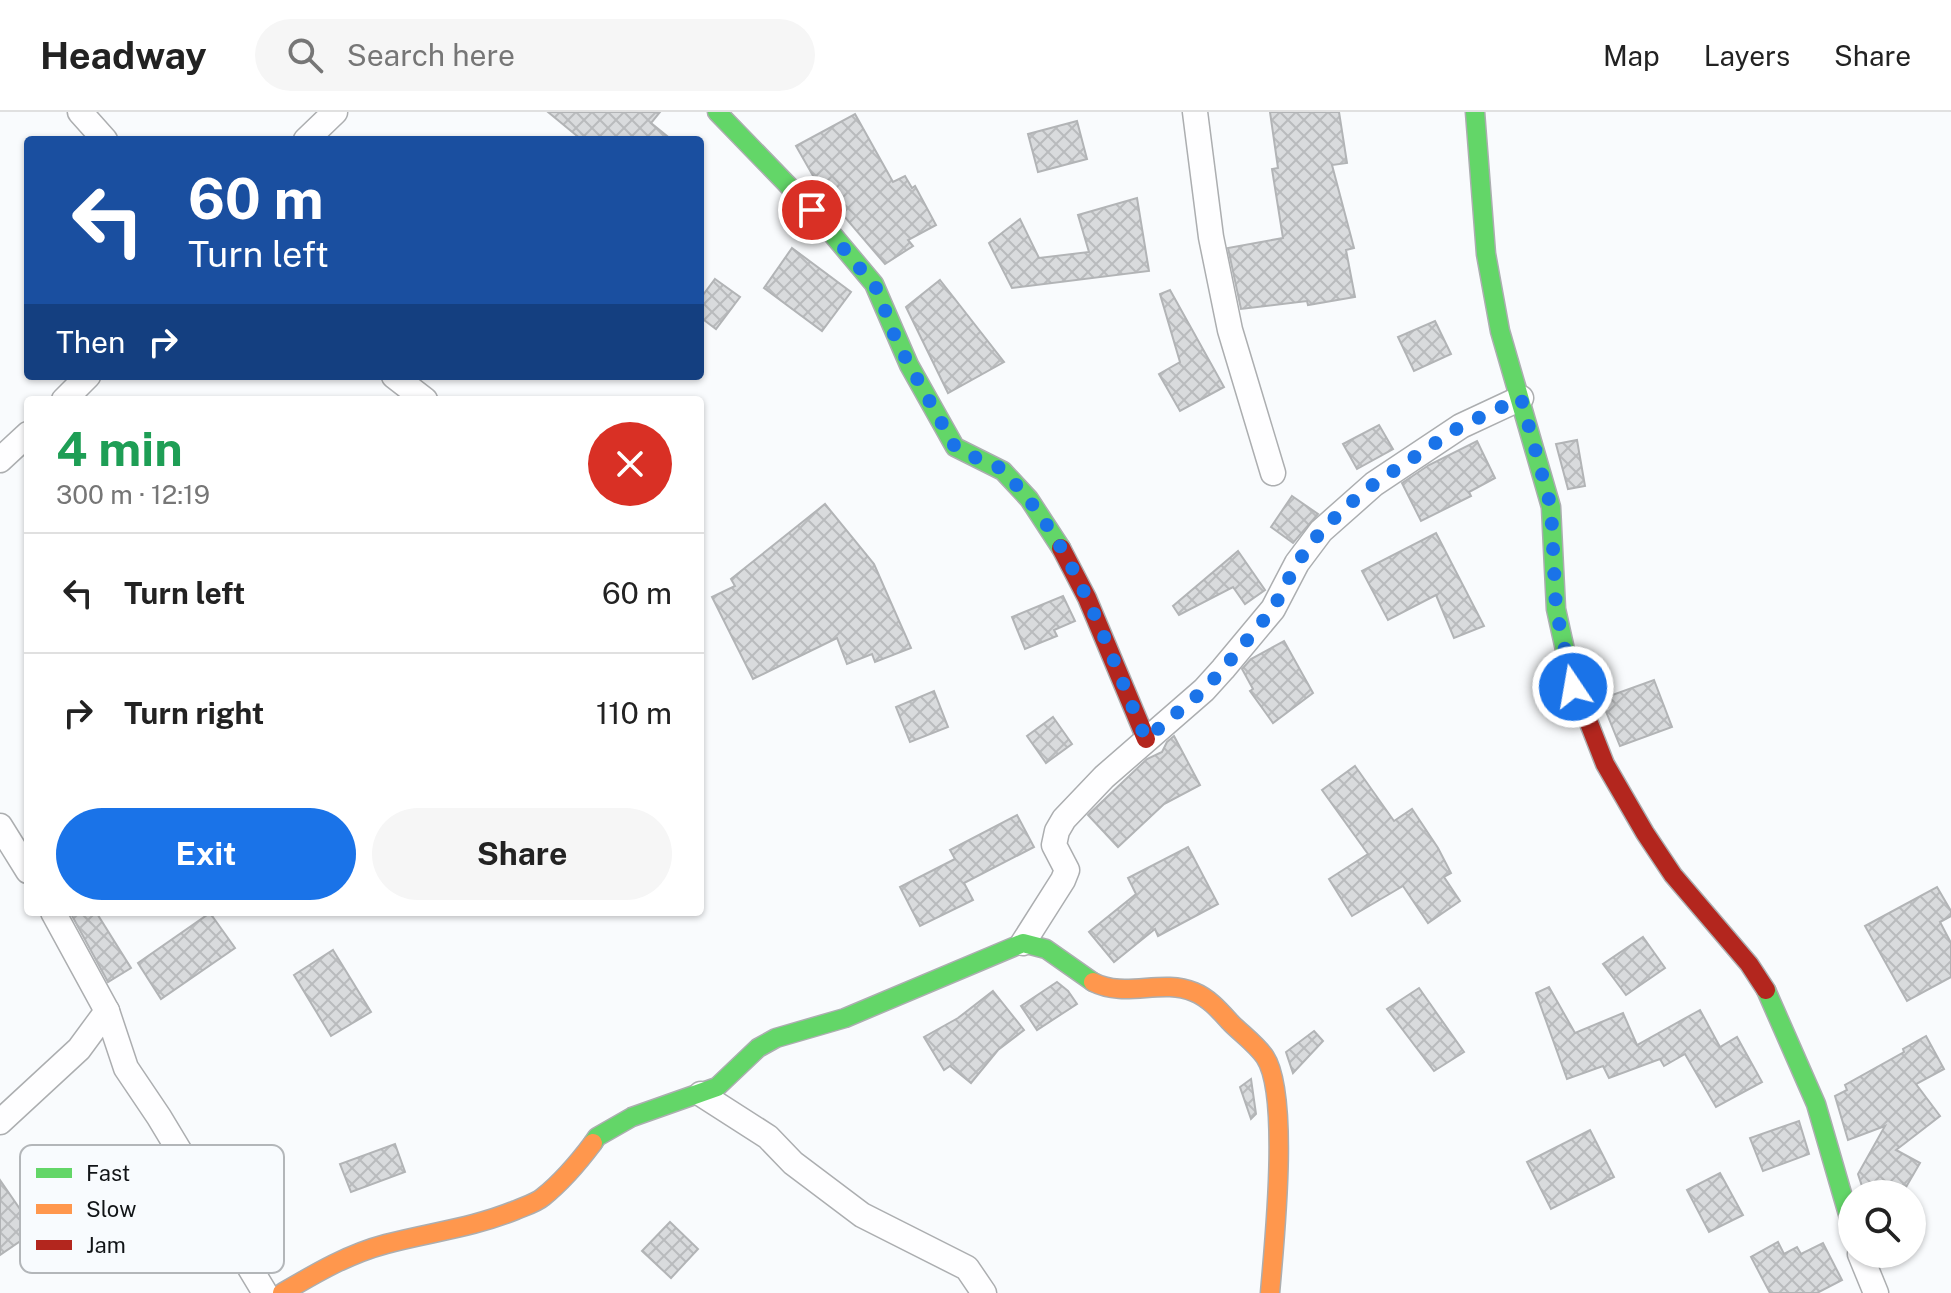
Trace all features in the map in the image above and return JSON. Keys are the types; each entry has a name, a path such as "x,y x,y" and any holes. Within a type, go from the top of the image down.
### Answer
{"street":[{"path":"80,112 101,136"},
{"path":"310,136 335,112"},
{"path":"717,112 812,210 874,284 881,294 888,322 914,377 955,447 965,455 987,461 1003,470 1051,528 1146,739"},
{"path":"1195,112 1211,237 1230,330 1273,473"},
{"path":"1475,112 1486,254 1500,331 1551,507 1556,609 1573,687 1605,764 1645,833 1673,875 1749,964 1769,994 1816,1104 1838,1180"},
{"path":"68,396 84,380"},
{"path":"399,380 420,396"},
{"path":"1023,943 1067,870 1054,845 1064,819 1223,669 1273,609 1297,563 1321,531 1374,484 1461,426 1521,398"},
{"path":"0,460 24,438"},
{"path":"0,826 24,865"},
{"path":"55,916 107,1011 126,1068 176,1145"},
{"path":"282,1293 328,1266 363,1251 448,1232 501,1216 541,1199 560,1184 597,1137 610,1128 717,1087 758,1048 776,1038 845,1018 1023,943 1036,943 1087,980 1107,988 1169,987 1202,995 1265,1057 1271,1066 1277,1102 1270,1293"},
{"path":"0,1122 79,1049 107,1011"},
{"path":"701,1094 768,1137 793,1163 862,1215 967,1268 984,1293"},
{"path":"1866,1268 1876,1293"},
{"path":"253,1273 265,1293"}],"building":[{"path":"548,112 660,112 651,123 667,136 577,136"},
{"path":"1270,112 1339,112 1347,163 1332,165 1354,248 1346,250 1355,297 1308,305 1307,301 1241,309 1228,248 1283,238 1272,169 1278,168"},
{"path":"855,114 893,182 905,176 912,188 915,186 936,225 908,240 913,246 885,264 820,188 796,146"},
{"path":"1077,121 1087,159 1038,172 1028,134"},
{"path":"1137,198 1149,271 1012,288 989,243 1020,219 1039,258 1089,252 1078,215"},
{"path":"792,248 851,292 822,331 764,288"},
{"path":"715,279 740,297 716,329 704,320 704,294"},
{"path":"940,280 1004,362 948,393 906,307"},
{"path":"1170,290 1224,387 1180,411 1159,374 1180,362 1160,294"},
{"path":"1435,321 1451,354 1414,371 1398,337"},
{"path":"1379,425 1393,449 1357,469 1343,444"},
{"path":"1577,440 1585,486 1568,489 1556,444"},
{"path":"1477,441 1495,478 1469,492 1471,496 1421,521 1402,483 1429,465"},
{"path":"1292,496 1318,514 1293,543 1271,527"},
{"path":"825,504 874,564 911,648 875,662 872,654 847,664 837,638 753,679 712,597 735,586 731,579"},
{"path":"1436,533 1484,626 1454,638 1436,595 1388,620 1362,571"},
{"path":"1238,551 1265,590 1245,604 1233,587 1179,615 1173,606"},
{"path":"1063,596 1075,621 1054,630 1057,636 1025,649 1012,617"},
{"path":"1284,641 1313,693 1273,723 1250,691 1253,689 1242,669 1251,659"},
{"path":"1654,680 1672,727 1620,746 1601,699"},
{"path":"934,691 948,727 910,742 896,707"},
{"path":"1053,717 1072,744 1046,763 1027,736"},
{"path":"1174,736 1200,785 1164,804 1118,847 1088,815 1147,759 1162,752"},
{"path":"1355,766 1394,821 1412,809 1451,873 1444,877 1460,901 1428,923 1403,886 1352,916 1329,879 1368,854 1322,790"},
{"path":"1017,815 1034,847 964,883 973,900 920,926 900,887 955,859 950,850"},
{"path":"1188,847 1218,904 1158,936 1155,929 1114,962 1089,932 1136,894 1128,878"},
{"path":"1937,887 1951,911 1951,916 1940,922 1951,943 1951,977 1907,1001 1865,926"},
{"path":"72,916 98,916 131,968 108,982"},
{"path":"206,916 212,916 235,948 161,999 138,963"},
{"path":"1643,937 1665,968 1626,995 1603,964"},
{"path":"333,950 371,1012 331,1036 294,975"},
{"path":"1057,982 1077,1004 1037,1030 1021,1006"},
{"path":"1549,987 1575,1033 1623,1013 1637,1045 1700,1010 1720,1047 1737,1037 1762,1082 1716,1107 1685,1054 1664,1066 1660,1059 1609,1078 1603,1066 1567,1079 1536,993"},
{"path":"1419,988 1464,1052 1434,1071 1387,1009"},
{"path":"993,991 1024,1030 998,1050 971,1083 950,1066 944,1070 924,1037 958,1018"},
{"path":"1314,1031 1323,1041 1293,1073 1286,1052"},
{"path":"1926,1036 1944,1069 1916,1084 1940,1116 1896,1150 1920,1163 1910,1180 1860,1180 1858,1174 1885,1126 1848,1140 1835,1096 1847,1090 1845,1085 1904,1052 1903,1049"},
{"path":"1251,1079 1256,1114 1251,1119 1240,1087"},
{"path":"1799,1121 1809,1154 1763,1171 1750,1138"},
{"path":"1590,1130 1614,1177 1551,1209 1527,1162"},
{"path":"395,1144 405,1172 351,1192 340,1164"},
{"path":"1720,1173 1743,1215 1709,1232 1687,1190"},
{"path":"0,1180 20,1209 20,1241 0,1255"},
{"path":"670,1222 698,1249 671,1278 642,1251"},
{"path":"1778,1242 1784,1254 1797,1247 1801,1254 1823,1243 1842,1280 1817,1293 1770,1293 1751,1257"}],"traffic: fast":[{"path":"717,112 812,210 874,284 909,365 955,447 1003,471 1029,499 1061,548"},
{"path":"1475,112 1486,254 1500,331 1551,507 1556,609 1571,677"},
{"path":"593,1143 597,1137 632,1117 717,1087 758,1048 776,1038 845,1018 1023,943 1046,949 1093,982"},
{"path":"1766,990 1816,1104 1838,1180"}],"traffic: slow":[{"path":"1093,982 1118,989 1169,987 1194,992 1214,1005 1265,1057 1273,1076 1279,1136 1270,1293"},
{"path":"282,1293 358,1253 483,1221 534,1203 564,1178 593,1143"}],"traffic: jam":[{"path":"1061,548 1087,598 1146,739"},
{"path":"1571,677 1605,764 1645,833 1673,875 1749,964 1766,990"}],"route":[{"path":"812,210 881,294 888,322 914,377 955,447 965,455 987,461 1003,470 1051,528 1146,739 1204,690 1223,669 1273,609 1297,563 1321,531 1347,506 1374,484 1461,426 1521,398 1551,507 1556,609 1573,687"}]}
